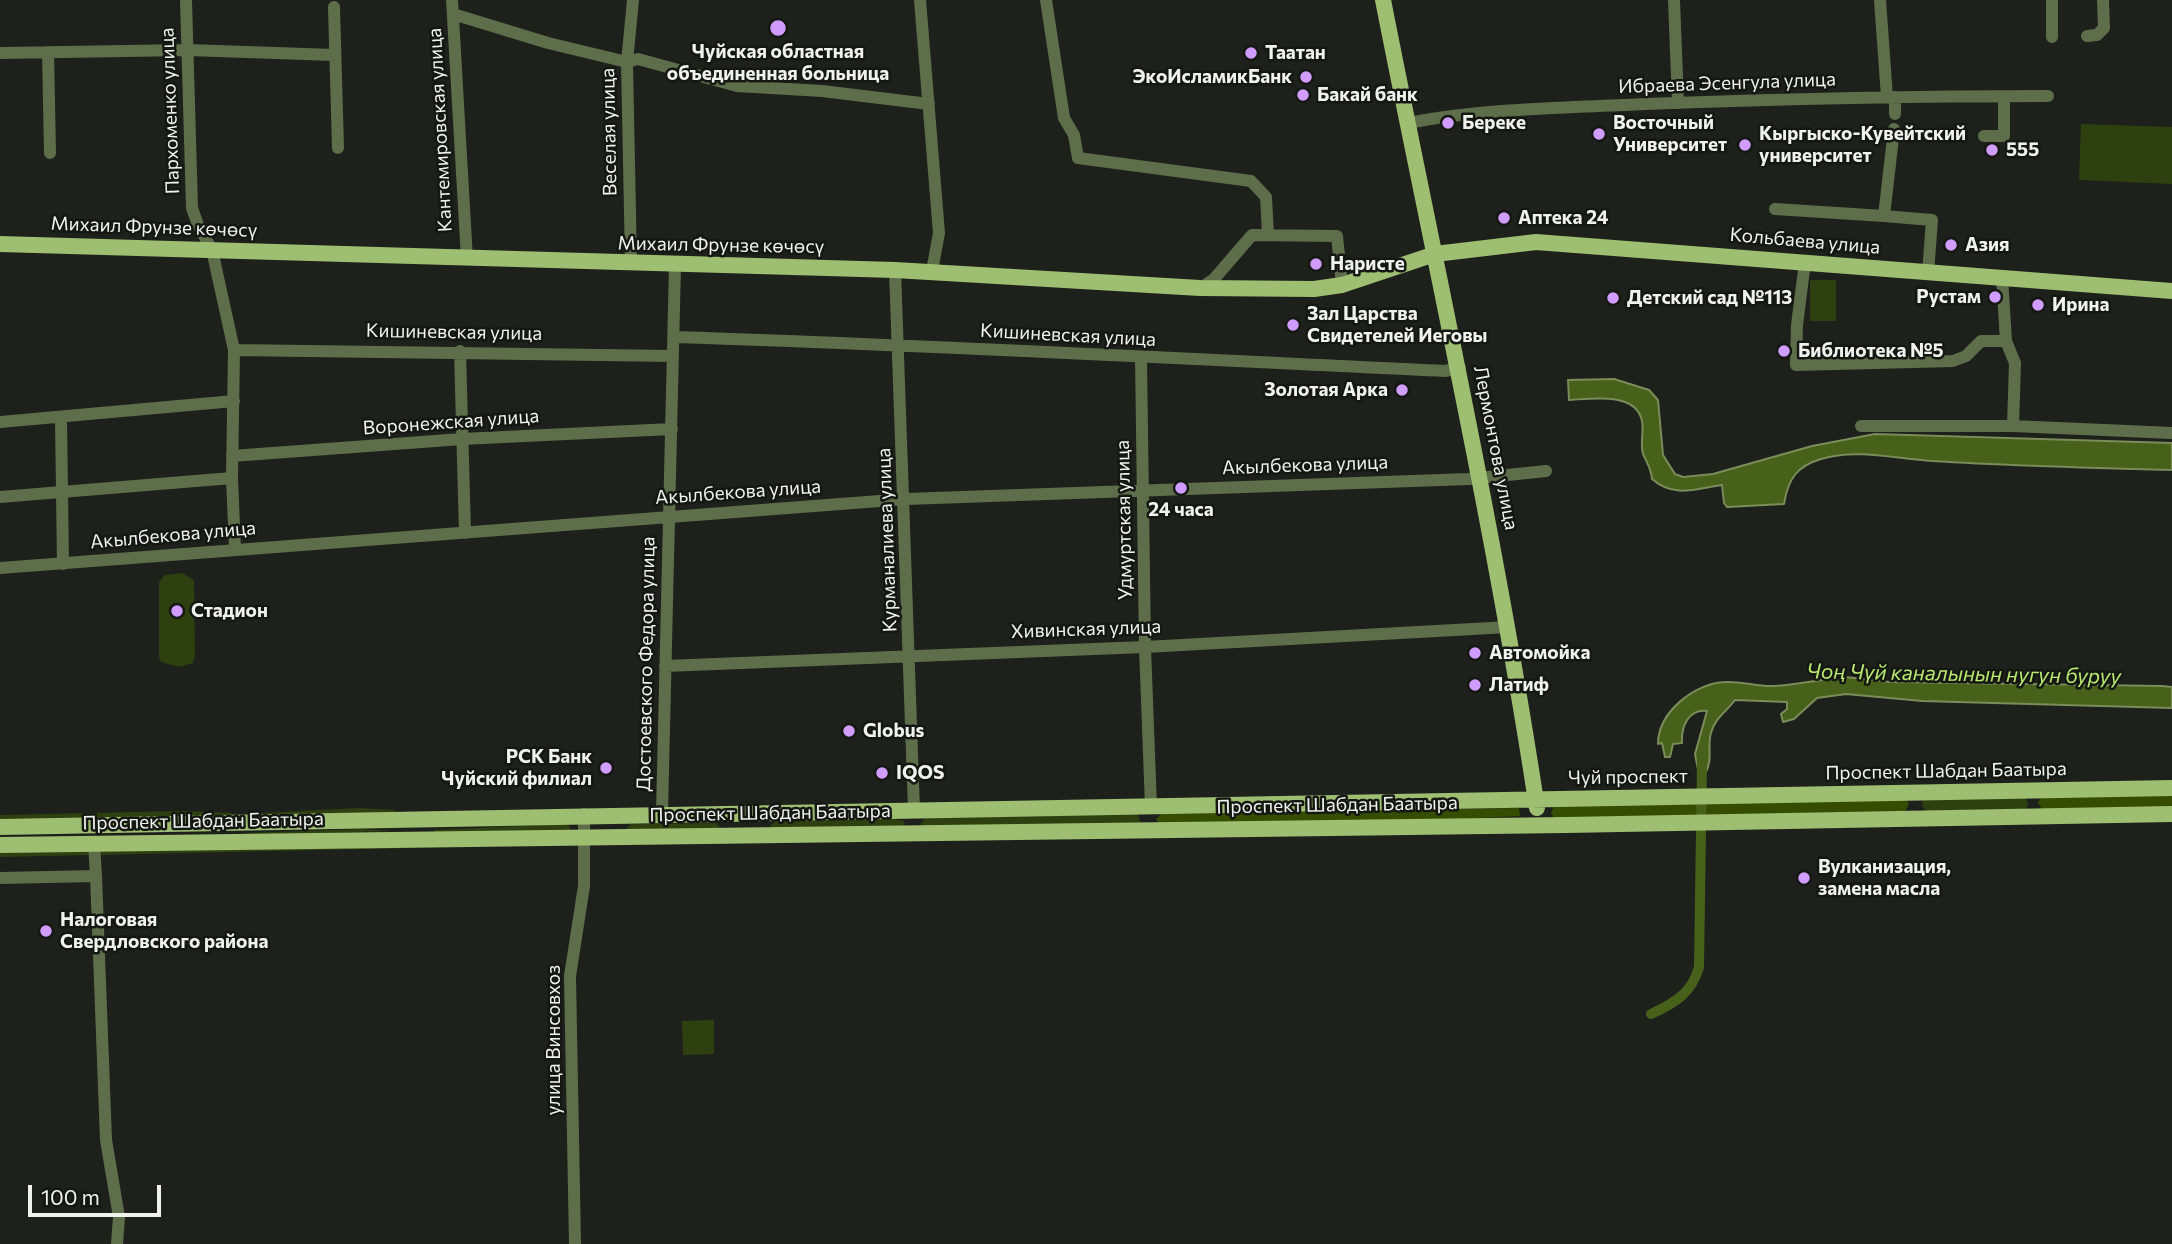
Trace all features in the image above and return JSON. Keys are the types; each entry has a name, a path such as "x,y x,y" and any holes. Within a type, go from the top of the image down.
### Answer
{"main road":[{"name":"Лермонтова улица","path":"1383,0 1434,254 1460,368 1508,627 1540,824"},
{"name":"Кольбаева улица","path":"1434,254 1536,242 2172,291"},
{"name":"Михаил Фрунзе көчөсү","path":"0,244 932,271 1200,288 1314,289 1342,285 1434,254"},
{"name":"Проспект Шабдан Баатыра","path":"1721,796 2172,788"},
{"path":"2033,791 2034,816"},
{"path":"1914,793 1915,817"},
{"name":"Чуй проспект","path":"1536,800 1721,796"},
{"name":"Проспект Шабдан Баатыра","path":"0,827 584,814 1536,800"},
{"path":"1151,807 1151,828"},
{"path":"914,810 915,832"},
{"path":"729,812 729,835"},
{"path":"765,812 766,834"},
{"path":"1540,824 2172,814"},
{"path":"411,818 412,839"},
{"name":"Проспект Шабдан Баатыра","path":"0,845 1540,824"}],"street":[{"name":"Пархоменко улица","path":"186,0 192,208 212,250 234,350 232,478 235,549"},
{"name":"Кантемировская улица","path":"452,0 467,259"},
{"name":"Веселая улица","path":"631,264 627,62 633,0"},
{"path":"920,0 939,233 932,271"},
{"path":"1046,0 1064,118 1074,135 1078,158 1251,181 1266,197 1268,234"},
{"path":"1674,0 1678,103"},
{"path":"1880,0 1895,114"},
{"path":"2052,0 2052,37"},
{"path":"2087,36 2097,35 2104,28 2103,0"},
{"path":"334,7 338,148"},
{"path":"453,14 548,43 627,62 638,59 737,86 822,91 929,104"},
{"path":"0,53 188,50 334,55"},
{"path":"48,52 50,153"},
{"path":"1984,136 2004,136 2004,96"},
{"name":"Ибраева Эсенгула улица","path":"1408,124 1465,113 1678,103 2048,96"},
{"path":"1884,216 1894,129"},
{"path":"1775,209 1932,220 1928,272"},
{"path":"1200,288 1214,279 1252,235 1268,234 1337,236 1342,285"},
{"path":"1805,262 1797,325 1796,365 1932,364 1966,356 1981,341 2006,341"},
{"name":"Достоевского Федора улица","path":"662,813 675,265"},
{"name":"Курманалиева улица","path":"895,270 906,499 914,810"},
{"path":"2002,278 2006,341 2015,363 2013,426"},
{"name":"Кишиневская улица","path":"674,337 900,344 1141,359 1445,371 1460,368"},
{"name":"Кишиневская улица","path":"234,350 673,356"},
{"path":"460,351 465,533"},
{"name":"Удмуртская улица","path":"1141,359 1144,647 1151,807"},
{"path":"0,422 234,401"},
{"path":"61,418 63,564"},
{"path":"1861,426 2013,426 2172,433"},
{"name":"Воронежская улица","path":"232,456 462,439 672,429"},
{"name":"Акылбекова улица","path":"0,568 906,499 1480,478 1546,471"},
{"path":"0,497 232,478"},
{"name":"Хивинская улица","path":"665,666 909,654 1144,647 1508,627"},
{"name":"улица Винсовхоз","path":"575,1244 570,976 584,887 584,814"},
{"path":"94,843 106,1140 119,1217 117,1244"},
{"path":"0,878 96,876"}],"shaded area":[{"path":"2081,124 2172,127 2172,184 2079,180"},
{"path":"1810,280 1836,280 1836,321 1810,321"},
{"path":"1614,379 1649,390 1658,400 1663,455 1675,474 1683,477 1713,474 1812,446 1875,434 2172,443 2172,470 1992,464 1848,454 1806,465 1791,481 1784,504 1727,507 1722,485 1686,491 1669,489 1652,479 1642,450 1642,421 1638,411 1631,405 1600,398 1569,400 1568,380"},
{"name":"Стадион","path":"182,573 194,580 195,656 193,663 179,667 161,662 159,657 159,582 165,575"},
{"path":"1845,677 1890,682 2162,686 2172,687 2172,708 1922,701 1846,694 1817,698 1794,719 1783,722 1781,714 1787,709 1787,702 1735,700 1713,728 1706,772 1699,775 1695,754 1707,711 1690,716 1683,731 1682,743 1673,744 1670,757 1665,757 1662,743 1658,744 1664,721 1671,711 1680,701 1702,688 1725,682 1774,686"},
{"path":"2172,793 2172,808 2042,809 2038,803 2041,797"},
{"path":"2026,797 2028,805 2025,809 1926,811 1922,806 1923,799"},
{"path":"1905,798 1909,804 1905,811 1554,818 1551,813 1554,806"},
{"path":"359,808 395,810 394,813 242,814"},
{"path":"1519,808 1520,816 1438,820 1159,824 1156,819 1161,814"},
{"path":"181,811 232,813 231,816 0,821 0,815"},
{"path":"1137,813 1141,823 922,827 921,823 927,817"},
{"path":"776,821 904,821 905,827 771,829 771,825"},
{"path":"716,823 720,828 627,831 631,824"},
{"path":"564,824 570,826 570,831 434,830"},
{"path":"360,829 396,831 242,835 247,833"},
{"path":"461,847 0,857 0,852"},
{"path":"714,1020 714,1054 683,1055 682,1021"}],"waterway":[{"name":"Чоң Чүй каналынын нугун буруу","path":"1651,1014 1681,996 1692,984 1699,967 1702,761"}],"place":[{"name":"Чуйская областная объединенная больница","path":"778,28"},
{"name":"Таатан","path":"1251,53"},
{"name":"ЭкоИсламикБанк","path":"1306,77"},
{"name":"Бакай банк","path":"1303,95"},
{"name":"Береке","path":"1448,123"},
{"name":"Восточный Университет","path":"1599,134"},
{"name":"Кыргыско-Кувейтский университет","path":"1745,145"},
{"name":"555","path":"1992,150"},
{"name":"Аптека 24","path":"1504,218"},
{"name":"Азия","path":"1951,245"},
{"name":"Наристе","path":"1316,264"},
{"name":"Рустам","path":"1995,297"},
{"name":"Детский сад №113","path":"1613,298"},
{"name":"Ирина","path":"2038,305"},
{"name":"Зал Царства Свидетелей Иеговы","path":"1293,325"},
{"name":"Библиотека №5","path":"1784,351"},
{"name":"Золотая Арка","path":"1402,390"},
{"name":"24 часа","path":"1181,488"},
{"name":"Стадион","path":"177,611"},
{"name":"Автомойка","path":"1475,653"},
{"name":"Латиф","path":"1475,685"},
{"name":"Globus","path":"849,731"},
{"name":"РСК Банк Чуйский филиал","path":"606,768"},
{"name":"IQOS","path":"882,773"},
{"name":"Вулканизация, замена масла","path":"1804,878"},
{"name":"Налоговая Свердловского района","path":"46,931"}]}
